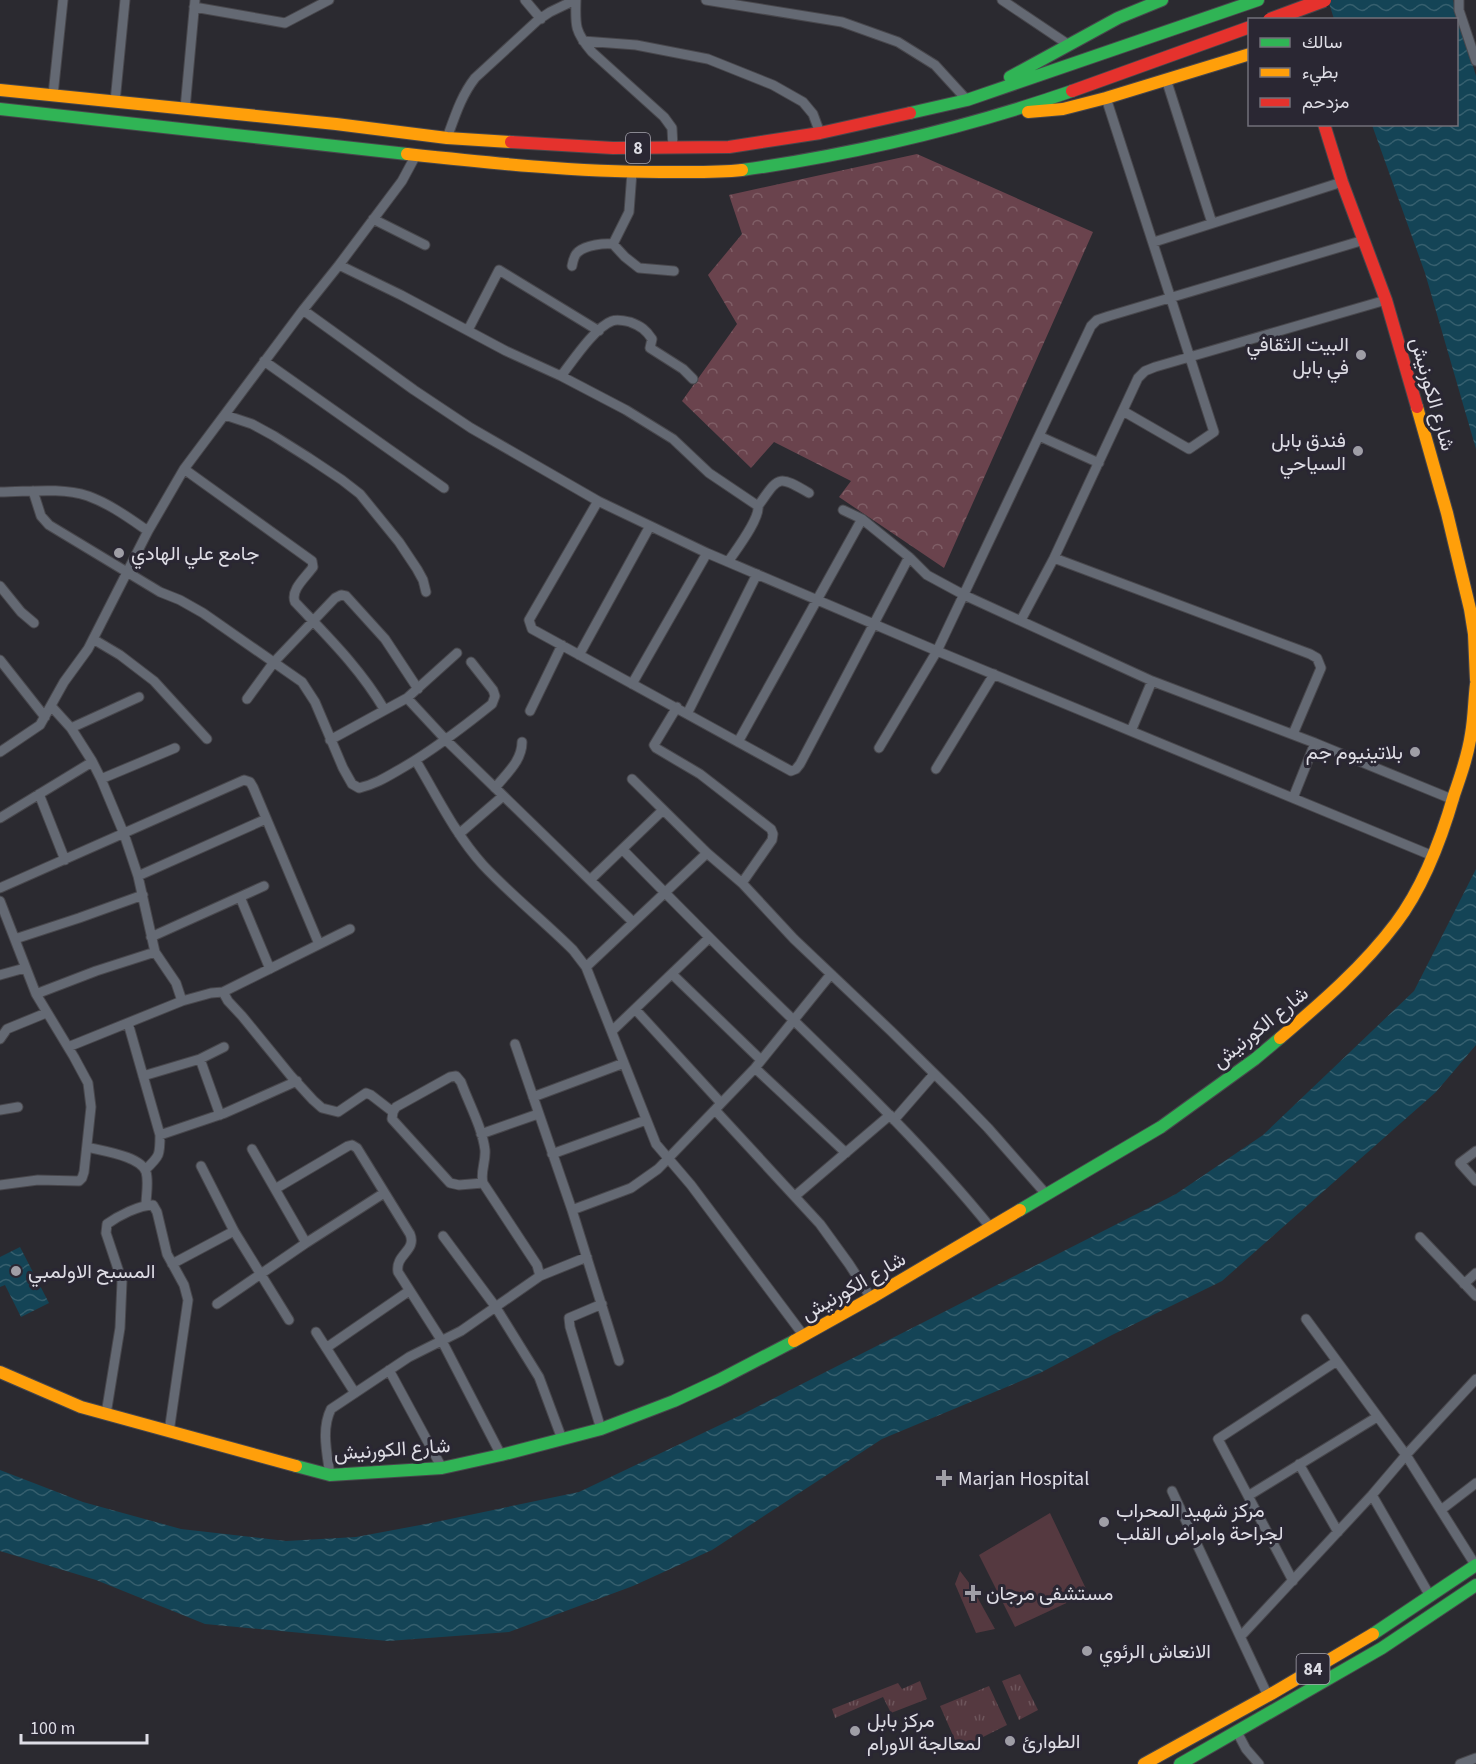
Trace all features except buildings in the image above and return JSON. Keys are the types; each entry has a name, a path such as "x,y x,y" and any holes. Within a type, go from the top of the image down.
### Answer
{"main road":[{"path":"967,100 1118,18 1162,0"},
{"name":"8","path":"0,90 336,124 447,138 613,148 729,147 820,133 967,100 1258,0"},
{"path":"1286,0 1291,18"},
{"path":"1275,18 1324,0"},
{"name":"8","path":"0,109 447,159 632,172 730,171 847,153 997,115 1122,75 1248,28"},
{"path":"997,115 1063,109 1248,55"},
{"name":"شارع الكورنيش","path":"0,1372 81,1407 330,1475 442,1468 601,1429 674,1401 872,1299 1161,1127 1255,1059 1311,1013 1353,973 1396,923 1416,891 1433,856 1454,800 1471,734 1476,682 1474,634 1465,585 1429,446 1386,300 1342,182 1325,126"},
{"path":"729,147 720,157 722,166 730,171"},
{"path":"674,148 680,160 674,172"},
{"name":"84","path":"1144,1764 1268,1696 1373,1633 1476,1566"},
{"name":"84","path":"1180,1764 1202,1758 1237,1732 1382,1648 1476,1586"}],"street":[{"path":"53,95 63,0"},
{"path":"115,102 125,0"},
{"path":"185,109 195,4 285,23 329,0"},
{"path":"525,0 541,19"},
{"path":"447,138 458,107 475,78 541,19 575,0 576,30 583,41 592,52 664,117 672,128 674,148"},
{"path":"706,0 842,22 898,42 935,65 967,100"},
{"path":"1002,0 1069,45"},
{"path":"1459,0 1459,10 1476,61"},
{"path":"583,41 636,45 708,59 773,85 803,102 813,114 820,133"},
{"path":"1166,79 1212,223"},
{"path":"1106,98 1214,432 1189,449 1123,411"},
{"path":"0,752 40,725 64,682 88,649 126,572 184,469 402,181 416,154"},
{"path":"614,244 629,212 632,172"},
{"path":"1154,242 1342,182"},
{"path":"373,219 425,245"},
{"path":"879,747 938,651 1091,326 1097,320 1364,240"},
{"path":"572,266 578,252 604,243 614,244 639,268 674,270"},
{"path":"339,265 626,410 673,440 709,473 758,506"},
{"path":"468,330 499,270 598,331"},
{"path":"1021,620 1054,558 1138,378 1145,371 1386,300"},
{"path":"303,310 471,428 598,501 707,553 873,624 1433,856"},
{"path":"561,376 598,331 612,321 626,321 647,331 652,339 650,348 674,363 693,379"},
{"path":"264,361 444,488"},
{"path":"225,416 252,424 274,436 318,463 360,494 417,568 426,592"},
{"path":"1039,436 1098,463"},
{"path":"184,469 312,561 314,567 294,592 293,598 346,655 374,690 384,709"},
{"path":"728,562 756,519 758,506 773,485 788,480 809,492"},
{"path":"33,491 41,516 49,525 160,592 203,613 302,682 311,695 352,784 360,788 371,785 416,761 446,741 492,704 495,696 493,690 471,662"},
{"path":"0,492 58,491 87,496 120,512 148,531"},
{"path":"598,501 528,620 532,629 791,771 800,764 909,556"},
{"path":"843,510 862,519 909,556 927,575 964,595 1152,681 1293,734 1454,800"},
{"path":"738,742 862,519"},
{"path":"579,655 651,526"},
{"path":"632,684 707,553"},
{"path":"1054,558 1317,658 1321,668 1293,734"},
{"path":"687,714 757,574"},
{"path":"0,586 21,612 34,623"},
{"path":"248,699 274,662 335,598 341,595 346,596 385,639 418,689"},
{"path":"93,639 120,655 154,681 207,739"},
{"path":"530,711 562,645"},
{"path":"330,740 407,698 457,653"},
{"path":"0,660 45,717"},
{"path":"936,769 994,674"},
{"path":"1131,731 1152,681"},
{"path":"71,728 139,697"},
{"path":"407,698 446,741 632,921"},
{"path":"51,706 71,728 101,779 124,834 138,876 155,952 176,982 182,1001"},
{"path":"677,707 654,744 656,748 700,774 771,829 773,834 772,840 742,883"},
{"path":"495,788 517,762 522,742"},
{"path":"1293,798 1315,743"},
{"path":"101,779 175,748"},
{"path":"416,761 459,834 483,864 573,950 586,967 656,1144 691,1185 804,1336"},
{"path":"0,818 92,762"},
{"path":"632,778 707,853 742,883 794,939 988,1128 1046,1194"},
{"path":"0,888 244,780 250,782 319,944"},
{"path":"39,794 65,860"},
{"path":"459,834 503,796"},
{"path":"590,880 663,810"},
{"path":"138,876 266,819"},
{"path":"623,850 892,1118 963,1194 991,1228"},
{"path":"586,967 632,921 707,853"},
{"path":"151,937 264,886"},
{"path":"15,939 143,895"},
{"path":"240,897 270,969"},
{"path":"0,901 36,994 88,1083 91,1107 84,1172 79,1181 38,1180 0,1185"},
{"path":"68,1047 182,1001 223,992 350,929"},
{"path":"612,1031 709,938"},
{"path":"36,994 155,952"},
{"path":"0,975 25,968"},
{"path":"672,974 761,1060"},
{"path":"572,1210 631,1188 645,1180 668,1160 755,1068 831,974"},
{"path":"223,992 291,1076 322,1108 338,1112 366,1093 393,1112"},
{"path":"635,1009 834,1241 872,1299"},
{"path":"0,1039 7,1029 46,1013"},
{"path":"128,1023 160,1135 160,1152 156,1160 145,1170"},
{"path":"515,1044 572,1210 619,1362"},
{"path":"143,1076 200,1059 224,1047"},
{"path":"200,1059 220,1115"},
{"path":"533,1097 624,1063"},
{"path":"755,1068 846,1153"},
{"path":"795,1196 892,1118 934,1074"},
{"path":"483,1183 459,1185 450,1183 393,1119 396,1107 450,1077 456,1077 461,1082 481,1134 485,1152 481,1175 483,1183 537,1265 540,1276"},
{"path":"160,1135 220,1115 297,1081"},
{"path":"0,1110 18,1107"},
{"path":"481,1134 538,1114"},
{"path":"552,1154 645,1120"},
{"path":"275,1189 348,1146 352,1145 357,1148 412,1240 412,1245 398,1261 398,1272 442,1341 501,1455"},
{"path":"87,1147 133,1159 142,1165 147,1175 146,1205"},
{"path":"252,1149 306,1243"},
{"path":"1476,1150 1460,1163 1476,1181"},
{"path":"201,1166 234,1231 289,1320"},
{"path":"217,1304 384,1193"},
{"path":"106,1414 122,1314 122,1281 106,1233 107,1224 146,1205 153,1205 157,1212 167,1254 184,1285 188,1300 169,1432"},
{"path":"172,1264 234,1231"},
{"path":"443,1236 495,1306 539,1377 562,1439"},
{"path":"1420,1238 1476,1296"},
{"path":"330,1475 325,1430 331,1409 409,1357 461,1331 540,1276 587,1257"},
{"path":"1464,1284 1476,1273"},
{"path":"326,1348 409,1291"},
{"path":"601,1429 569,1318 602,1304"},
{"path":"1306,1319 1406,1455 1476,1566"},
{"path":"316,1332 355,1393"},
{"path":"1293,1581 1218,1439 1337,1362"},
{"path":"389,1370 442,1468"},
{"path":"1241,1636 1476,1379"},
{"path":"1248,1496 1377,1417"},
{"path":"1299,1464 1338,1532"},
{"path":"1441,1510 1476,1483"},
{"path":"1172,1491 1268,1696"},
{"path":"1372,1495 1430,1596"},
{"path":"1237,1732 1246,1749 1259,1764"},
{"path":"1460,1764 1476,1758"}],"green space":[{"path":"917,154 1093,232 944,568 839,497 851,481 774,442 751,468 682,401 737,324 708,275 742,234 729,195"},
{"path":"1050,1513 1088,1593 1015,1627 979,1555"},
{"path":"960,1571 970,1584 995,1629 976,1633 955,1584"},
{"path":"1020,1674 1038,1710 1019,1720 1002,1681"},
{"path":"920,1681 927,1699 891,1713 883,1697 835,1718 832,1709 898,1683 902,1689"},
{"path":"989,1686 1007,1725 959,1749 940,1706"}],"water":[{"path":"1328,0 1453,0 1476,76 1476,449 1425,273 1372,126 1458,126 1458,18 1334,18"},
{"path":"1476,869 1476,1045 1436,1092 1222,1281 1040,1373 882,1439 712,1550 633,1586 509,1632 388,1641 205,1624 96,1580 0,1551 0,1470 83,1502 181,1529 286,1541 356,1537 579,1492 743,1414 1176,1194 1263,1135 1414,991"},
{"name":"المسبح الاولمبي","path":"20,1247 49,1303 21,1317 5,1285 0,1287 0,1257"}],"traffic: fast":[{"path":"1010,77 1118,18 1162,0"},
{"path":"910,113 967,100 1258,0"},
{"path":"742,170 868,148 991,117 1072,91"},
{"path":"0,109 407,154"},
{"path":"1020,1210 1161,1127 1255,1059 1280,1038"},
{"path":"296,1466 330,1475 442,1468 501,1455 601,1429 674,1401 794,1341"},
{"path":"1373,1634 1476,1565"},
{"path":"1180,1764 1382,1648 1476,1585"}],"traffic: slow":[{"path":"1028,112 1063,109 1106,98 1248,55"},
{"path":"0,90 336,124 447,138 511,142"},
{"path":"407,154 565,169 628,172 742,170"},
{"path":"1417,407 1447,513 1470,609 1474,634 1476,680"},
{"path":"1280,1038 1370,955 1396,923 1415,894 1437,846 1464,765 1472,728 1476,684"},
{"path":"794,1341 1020,1210"},
{"path":"0,1372 81,1407 296,1466"},
{"path":"1144,1764 1271,1694 1373,1634"}],"traffic: jam":[{"path":"1275,18 1324,0"},
{"path":"1072,91 1248,28"},
{"path":"511,142 613,148 729,147 820,133 910,113"},
{"path":"1325,126 1342,182 1386,300 1417,407"}],"place":[{"name":"البيت الثقافي في بابل","path":"1361,355"},
{"name":"فندق بابل السياحي","path":"1358,451"},
{"name":"جامع علي الهادي","path":"119,553"},
{"name":"بلاتينيوم جم","path":"1415,752"},
{"name":"المسبح الاولمبي","path":"16,1271"},
{"name":"Marjan Hospital","path":"944,1478"},
{"name":"مركز شهيد المحراب لجراحة وامراض القلب","path":"1104,1522"},
{"name":"مستشفى مرجان","path":"973,1593"},
{"name":"الانعاش الرئوي","path":"1087,1651"},
{"name":"مركز بابل لمعالجة الاورام","path":"855,1731"},
{"name":"الطوارئ","path":"1010,1741"}]}
